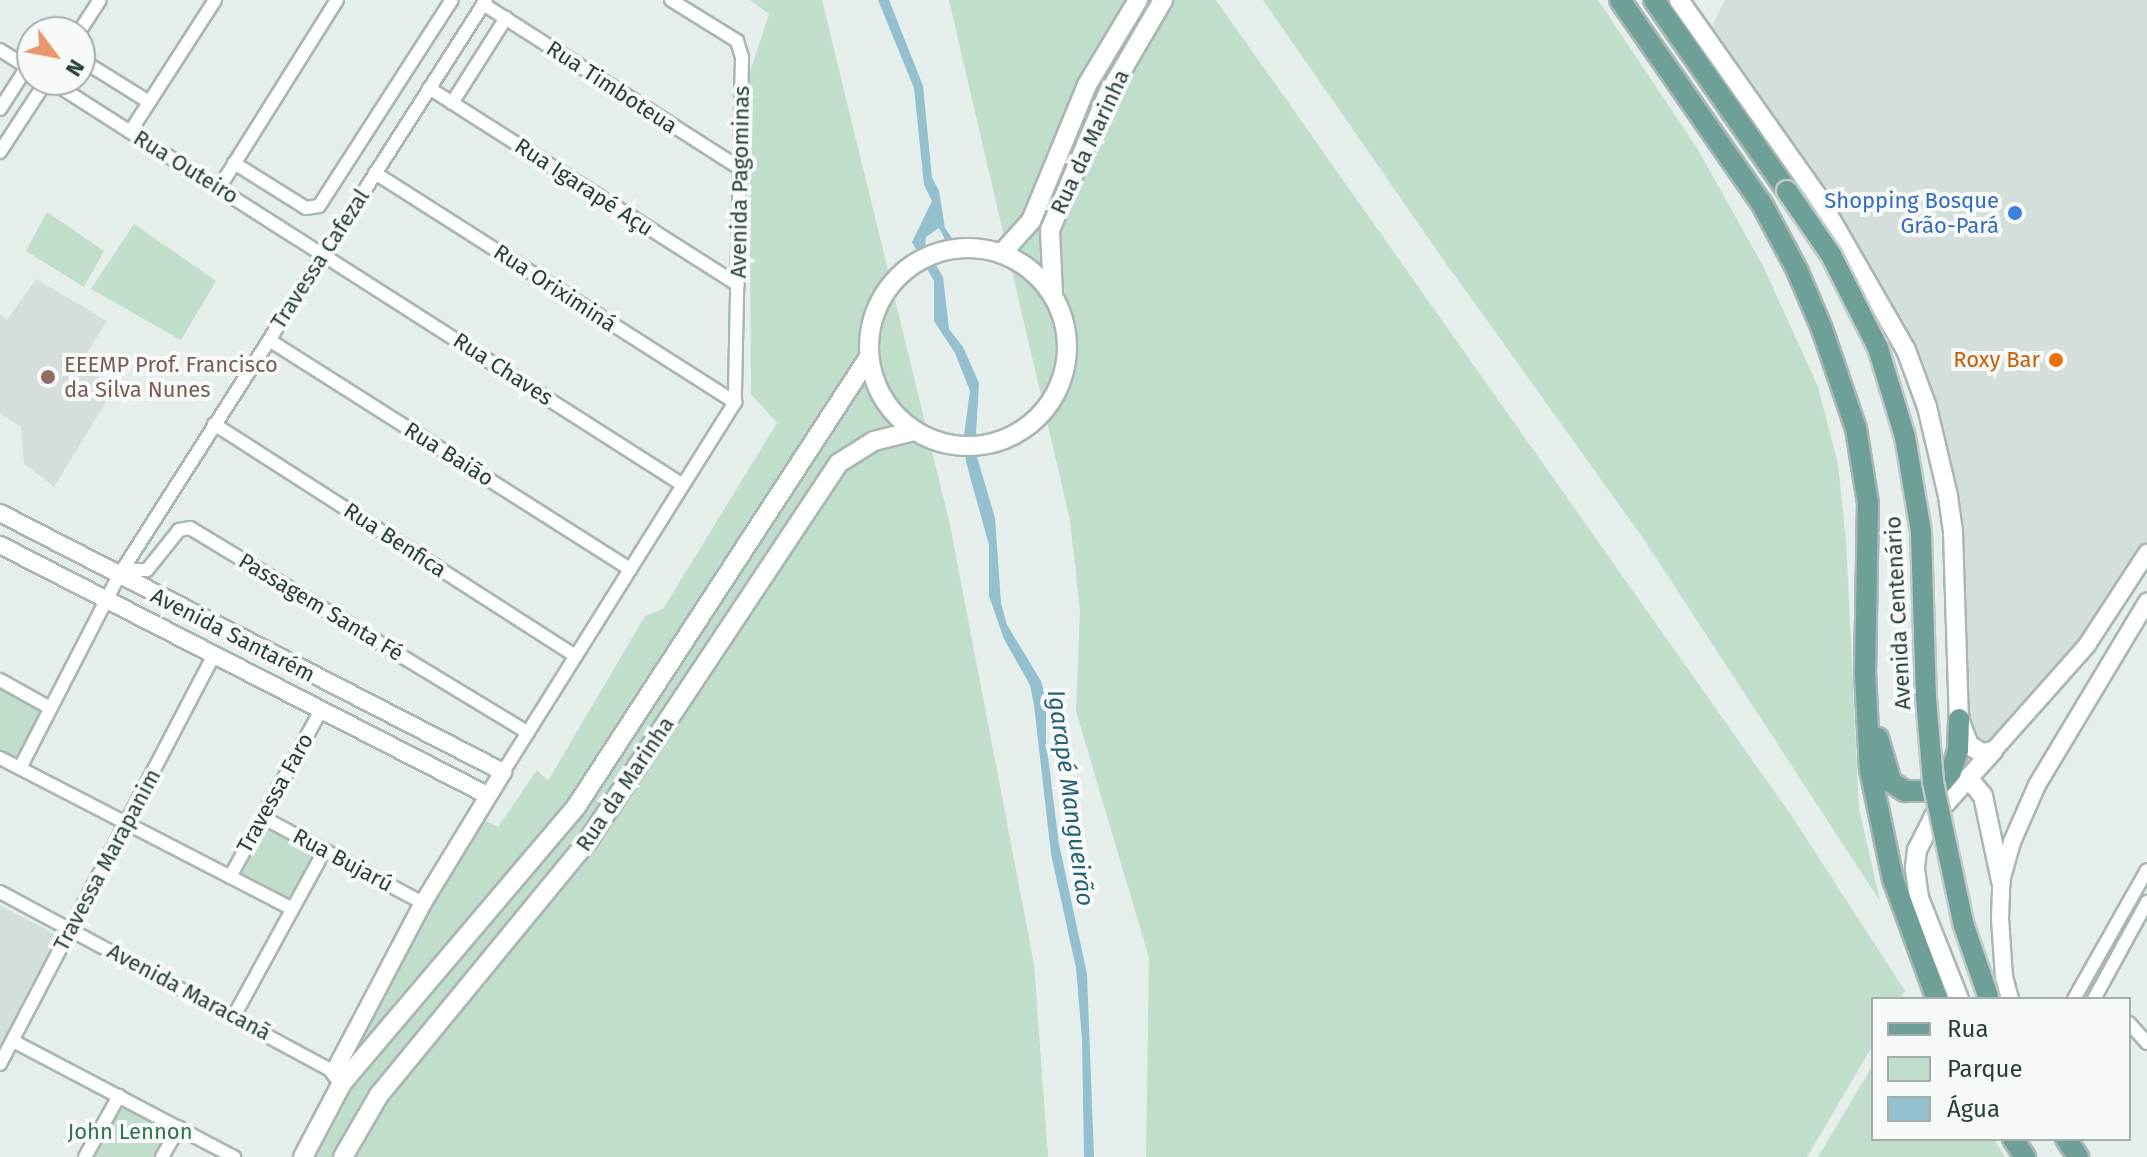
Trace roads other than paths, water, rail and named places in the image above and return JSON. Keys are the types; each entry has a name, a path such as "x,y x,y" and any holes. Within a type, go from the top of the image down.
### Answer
{"main road":[{"name":"Rua da Marinha","path":"1002,253 1031,221 1087,85 1138,0"},
{"name":"Rua da Marinha","path":"1053,294 1050,230 1107,96 1163,0"},
{"name":"Avenida Centenário","path":"1620,0 1763,206 1797,270 1822,329 1856,429 1863,465 1869,542 1865,672 1870,770 1881,830 1908,926 1936,997"},
{"name":"Avenida Centenário","path":"1654,0 1831,255 1878,348 1905,437 1921,532 1926,698 1933,782 1961,913 1989,997"},
{"path":"1679,0 1692,9 1818,197 1906,350 1927,407 1948,496 1953,532 1959,719 1958,750 1947,778 1925,791 1899,788 1891,782 1880,751 1865,672"},
{"path":"980,248 1002,253 1030,269 1053,294 1067,336 1061,380 1050,402 1022,430 978,446 956,445 914,431 883,399 869,357 870,335 880,303 899,276 916,262 936,252 980,248"},
{"name":"Rua da Marinha","path":"303,1157 338,1077 576,807 869,357"},
{"name":"Rua da Marinha","path":"343,1157 379,1095 587,842 839,463 874,441 914,431"},
{"path":"1959,719 1969,745 1982,753 1993,751"},
{"path":"1958,997 1919,898 1915,868 1917,850 1934,816 1993,751"},
{"path":"1968,778 1983,796 2001,881"}],"street":[{"path":"130,132 215,0"},
{"path":"219,188 337,0"},
{"name":"Travessa Cafezal","path":"234,163 306,208 319,206 452,0"},
{"name":"Avenida Pagominas","path":"671,0 737,41 741,48 735,402"},
{"name":"Travessa Cafezal","path":"20,768 120,574 485,2"},
{"name":"Rua Timboteua","path":"485,2 741,169"},
{"path":"452,103 506,18"},
{"path":"96,69 149,102"},
{"path":"0,109 16,87"},
{"name":"Rua Igarapé Açu","path":"429,88 738,285"},
{"path":"0,152 37,96"},
{"name":"Rua Outeiro","path":"73,96 323,254"},
{"name":"Rua Oriximiná","path":"375,173 735,402"},
{"name":"Rua Chaves","path":"323,254 683,485"},
{"name":"Rua Baião","path":"269,340 630,569"},
{"name":"Rua da Marinha","path":"338,1077 423,903 487,795 735,402"},
{"name":"Rua Benfica","path":"214,424 576,656"},
{"name":"Avenida Santarém","path":"0,513 503,772"},
{"name":"Passagem Santa Fé","path":"120,574 147,570 179,530 190,528 528,733"},
{"name":"Avenida Santarém","path":"0,545 487,795"},
{"path":"1993,751 2087,645 2147,553"},
{"path":"2010,997 2001,948 2001,881 2012,842 2037,785 2147,602"},
{"name":"Travessa Marapanim","path":"0,1064 213,656"},
{"path":"0,680 50,708"},
{"name":"Travessa Faro","path":"230,877 321,710"},
{"path":"452,777 465,764 467,754"},
{"path":"0,758 292,909"},
{"name":"Rua Bujarú","path":"262,817 423,903"},
{"path":"234,1016 325,850"},
{"path":"2075,997 2147,870"},
{"name":"Avenida Maracanã","path":"0,892 234,1016 338,1077"},
{"path":"2099,996 2147,902"},
{"path":"2120,917 2134,926"},
{"path":"2131,1025 2147,1043"},
{"path":"13,1041 234,1157"},
{"path":"85,1157 119,1096"},
{"path":"162,1157 179,1128"}],"water":[{"path":"878,0 889,0 923,86 932,178 939,191 945,228 958,247 946,241 939,228 926,237 925,247 943,277 949,329 963,347 979,383 975,450 995,518 1001,603 1007,625 1041,681 1046,699 1046,741 1059,844 1087,974 1094,1157 1084,1157 1082,1039 1076,968 1051,854 1034,705 1030,685 1004,639 989,596 989,545 966,462 964,435 970,391 955,353 934,321 934,281 912,242 932,201 924,185 914,88"}],"place":[{"name":"Shopping Bosque Grão-Pará","path":"2015,213"},
{"name":"Roxy Bar","path":"2056,360"},
{"name":"EEEMP Prof. Francisco da Silva Nunes","path":"48,377"}],"water label":[{"name":"Igarapé Mangueirão","path":"1070,798"}],"park label":[{"name":"John Lennon","path":"130,1132"}]}
